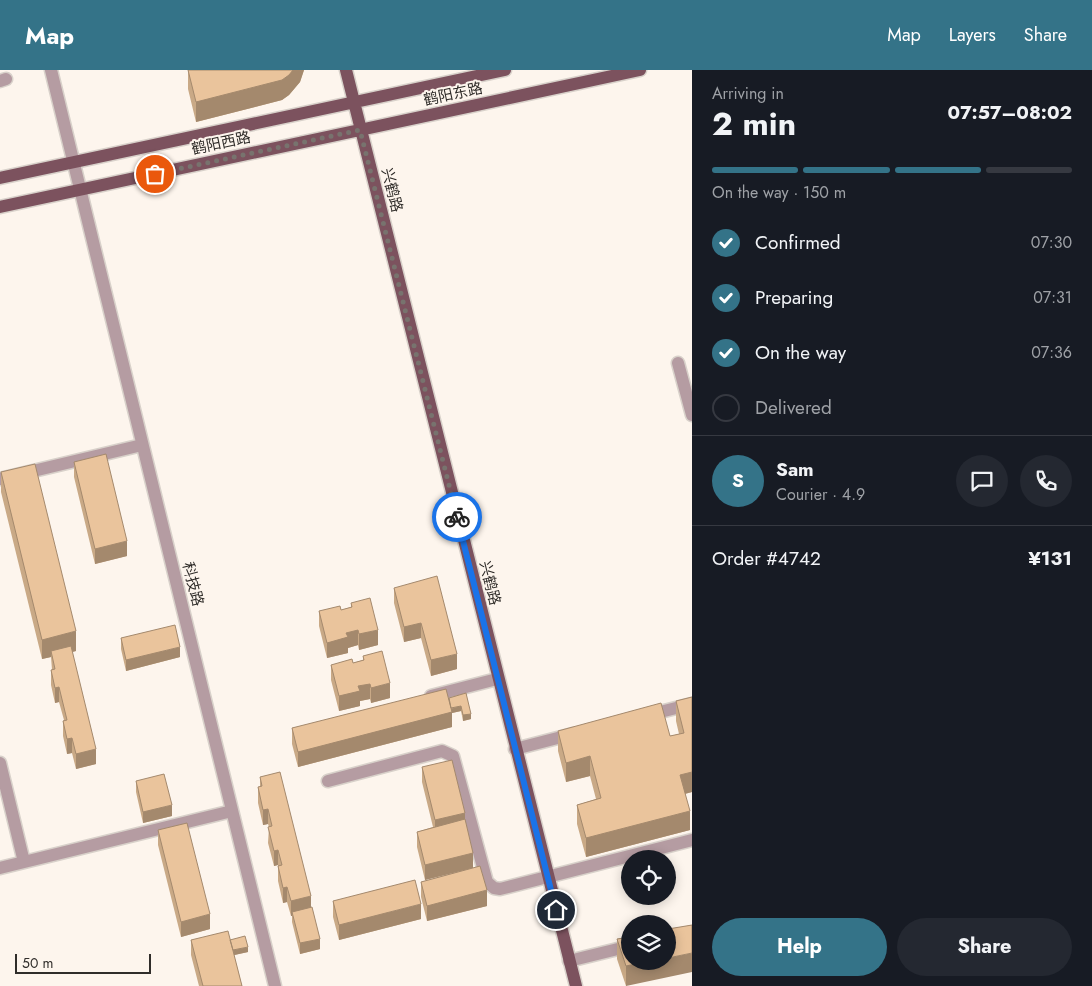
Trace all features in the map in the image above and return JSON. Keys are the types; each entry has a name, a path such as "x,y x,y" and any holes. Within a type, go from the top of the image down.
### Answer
{"main road":[{"name":"兴鹤路","path":"346,70 497,679 576,986"},
{"name":"鹤阳东路","path":"354,102 505,70"},
{"name":"鹤阳东路","path":"360,130 640,70"},
{"name":"鹤阳西路","path":"0,178 354,102"},
{"name":"鹤阳西路","path":"0,207 360,130"}],"street":[{"name":"科技路","path":"51,70 276,986"},
{"path":"678,363 692,415"},
{"path":"0,479 142,445"},
{"path":"414,700 497,679"},
{"path":"636,718 692,704"},
{"path":"515,749 590,730"},
{"path":"328,781 442,751 453,756 487,882 494,888 500,889 692,840"},
{"path":"0,763 24,862"},
{"path":"0,868 232,810"},
{"path":"569,961 621,948"}],"building":[{"path":"188,70 293,70 282,80 196,102"},
{"path":"106,454 127,541 95,549 74,462"},
{"path":"35,464 76,631 42,640 1,472"},
{"path":"437,576 457,654 431,660 421,623 404,627 394,588"},
{"path":"370,598 378,630 359,634 358,630 346,633 348,637 327,643 319,611 340,606 341,610 352,607 351,603"},
{"path":"175,625 180,647 126,660 121,638"},
{"path":"71,646 96,749 76,754 72,738 67,739 63,721 67,720 59,687 55,688 51,670 55,669 51,651"},
{"path":"382,651 390,683 371,688 370,684 358,686 360,691 339,696 331,665 352,659 353,663 364,660 363,656"},
{"path":"446,689 452,712 298,752 292,728"},
{"path":"466,693 471,714 463,715 461,706 451,708 449,698"},
{"path":"692,697 692,772 680,775 690,811 586,838 577,805 601,798 590,756 566,763 558,731 661,703 670,736 684,733 676,701"},
{"path":"452,760 465,813 435,820 422,767"},
{"path":"280,772 311,896 291,901 287,887 283,888 278,866 282,865 278,850 274,851 268,827 272,826 268,809 263,810 258,787 262,786 260,777"},
{"path":"164,774 172,805 143,812 136,781"},
{"path":"465,819 473,853 425,865 417,832"},
{"path":"187,823 210,914 181,922 158,830"},
{"path":"480,866 487,890 427,906 421,882"},
{"path":"415,880 421,904 339,925 333,901"},
{"path":"312,907 320,939 300,943 292,912"},
{"path":"692,925 692,953 676,956 676,928"},
{"path":"228,931 242,986 203,986 191,940"},
{"path":"245,936 248,947 233,950 230,940"},
{"path":"621,938 621,951 617,939"}],"way so far":[{"path":"155,174 360,130 457,517"}],"route":[{"path":"457,517 556,910"}]}
